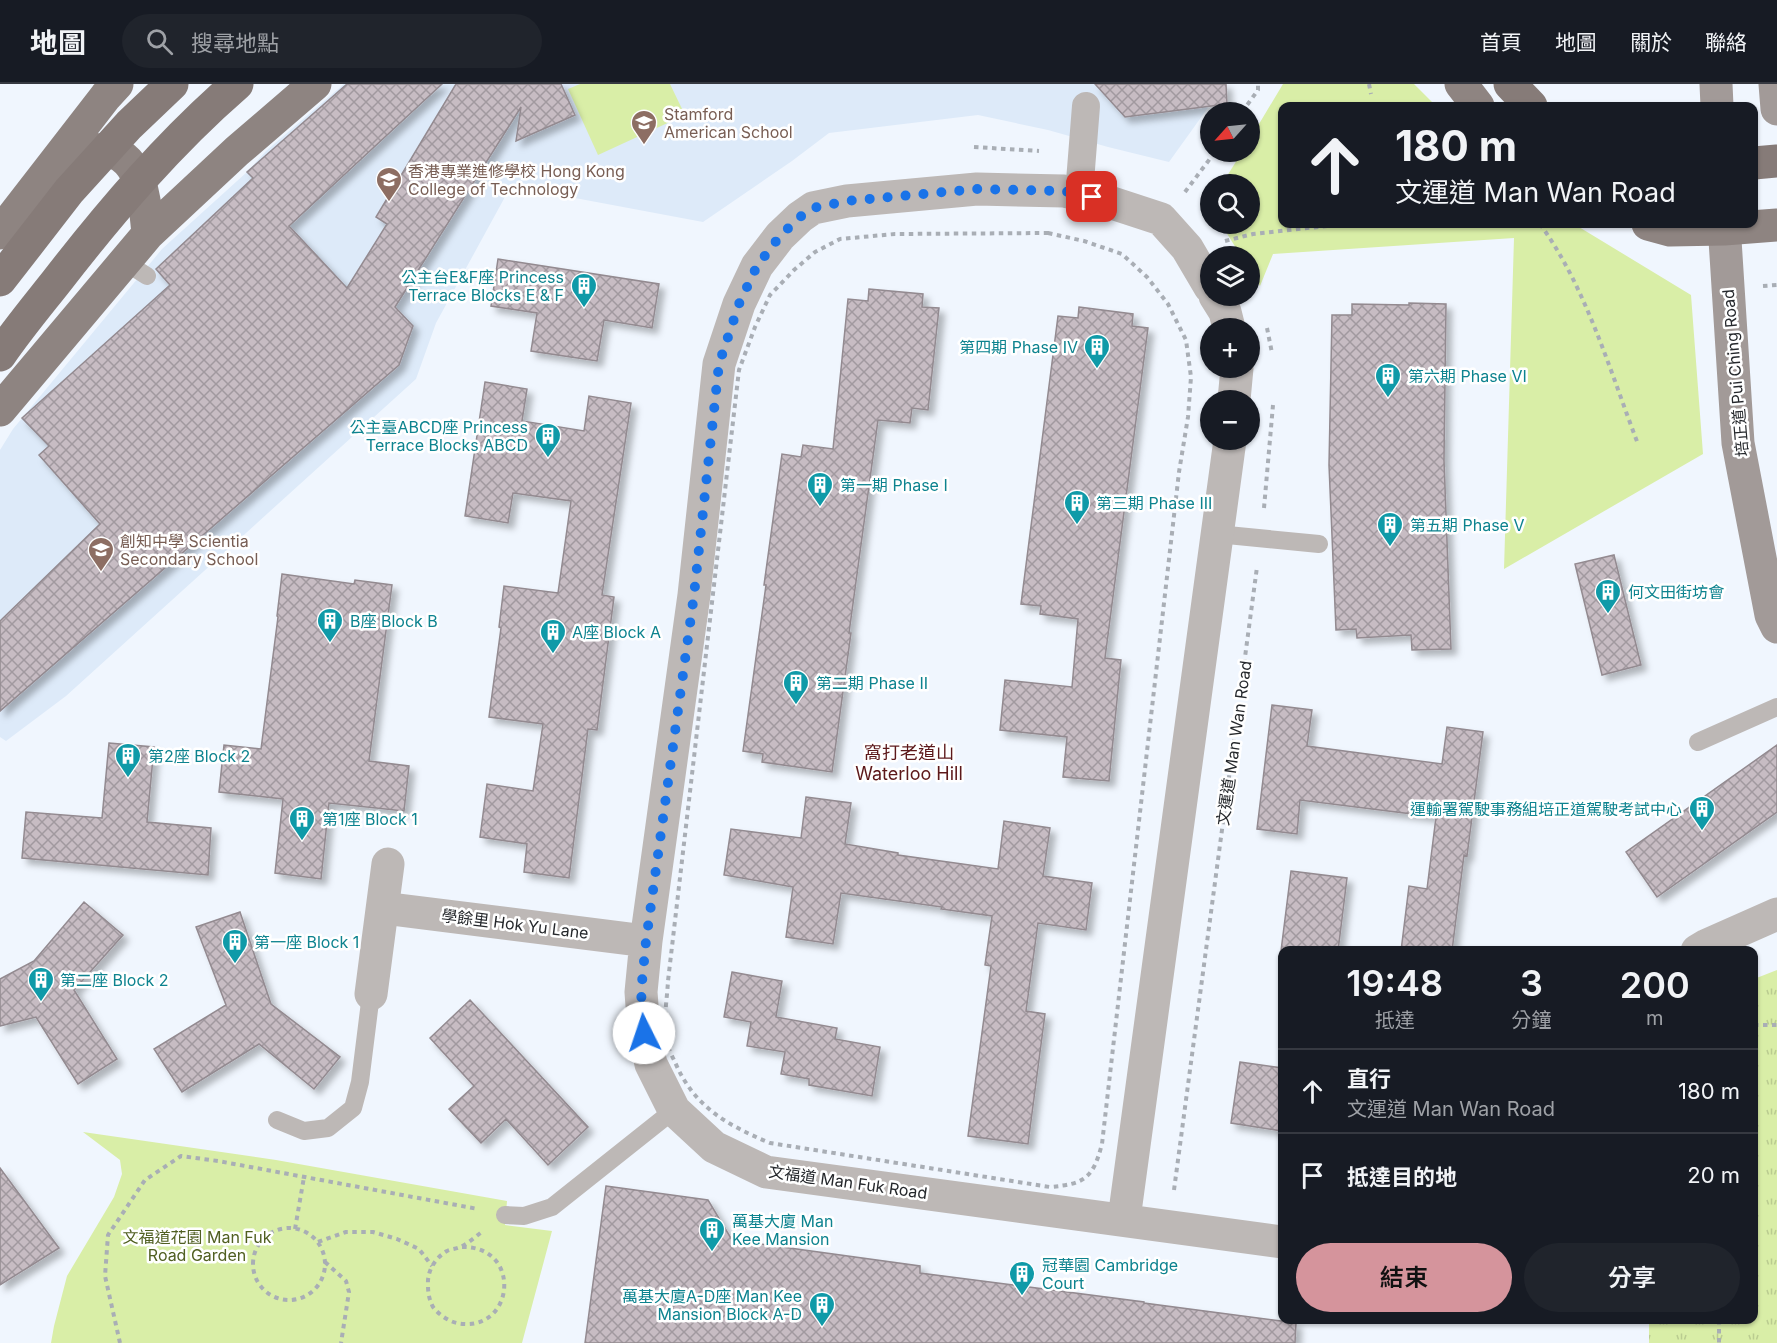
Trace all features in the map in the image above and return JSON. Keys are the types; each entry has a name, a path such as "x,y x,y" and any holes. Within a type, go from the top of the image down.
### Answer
{"highway":[{"path":"0,280 69,191 129,125 172,84"},
{"path":"0,355 99,225 162,154 237,84"},
{"path":"1510,84 1527,102"},
{"path":"1758,163 1777,161"}],"main road":[{"path":"148,234 237,151 315,84"},
{"path":"1461,84 1475,102"},
{"path":"1716,84 1717,102"},
{"path":"1775,84 1777,109"},
{"path":"0,233 55,161 105,88"},
{"path":"0,410 136,269 148,234 145,200 141,185 136,171 121,156 90,149 55,161"},
{"path":"1758,225 1777,225"},
{"path":"1661,228 1670,231 1702,228"},
{"name":"培正道 Pui Ching Road","path":"1724,228 1738,443 1771,615 1777,627"}],"street":[{"path":"1086,106 1079,194 1161,219 1187,248 1200,270"},
{"name":"文福道 Man Fuk Road","path":"1079,194 1064,191 977,189 847,201 813,208 780,236 757,266 739,304 719,364 694,595 646,941 641,992 644,1033 651,1064 674,1110 714,1147 765,1172 1278,1241"},
{"path":"1124,1220 1229,450"},
{"path":"371,994 388,864"},
{"name":"學餘里 Hok Yu Lane","path":"383,908 646,941"},
{"path":"1705,946 1777,914"}],"lane":[{"path":"1216,534 1318,544"},
{"path":"1698,742 1777,707"},
{"path":"277,1120 304,1131 328,1128 353,1108 360,1082 371,994"},
{"path":"505,1215 524,1216 552,1207 674,1110"}],"path":[{"path":"1249,102 1258,90 1258,84"},
{"path":"1369,84 1371,94"},
{"path":"1191,186 1208,162"},
{"path":"1228,240 1253,234 1308,228"},
{"path":"1543,228 1581,292 1638,444"},
{"path":"1048,233 1084,241 1122,255 1147,277 1168,304 1186,340 1191,377 1188,417 1179,472 1102,1144 1097,1164 1088,1175 1073,1185 1050,1187 770,1143 737,1129 694,1095 677,1067 666,1042 668,981 739,370 770,295 815,252 840,239 895,234 1048,233"},
{"path":"1265,323 1274,363"},
{"name":"文運道 Man Wan Road","path":"1173,1195 1261,538 1274,397"},
{"path":"1758,1024 1777,1025"},
{"path":"120,1343 105,1276 108,1235 145,1180 182,1156 505,1215"},
{"path":"296,1229 304,1177"},
{"path":"283,1228 296,1229 309,1234 318,1242 325,1262 322,1277 316,1288 304,1298 292,1300 280,1299 263,1290 256,1279 253,1258 257,1246 271,1232 283,1228"},
{"path":"318,1242 346,1232 373,1232 419,1249 432,1266"},
{"path":"473,1247 486,1252 497,1261 504,1277 503,1298 497,1309 487,1318 469,1324 459,1324 446,1319 435,1309 428,1297 428,1279 432,1266 449,1250 473,1247"},
{"path":"325,1262 346,1281 350,1292 341,1343"},
{"path":"1719,1324 1719,1343"}],"shaded area":[{"path":"344,84 1225,84 1212,102 1200,102 1200,119 1169,162 1048,130 978,115 829,133 703,222 511,186 436,323 416,379 66,696 6,741 0,737 0,450 13,429 162,249 247,172 266,151"}],"green space":[{"path":"580,84 670,84 685,115 598,155 568,89"},
{"path":"1283,84 1414,84 1432,102 1278,102 1278,228 1581,228 1691,295 1703,454 1504,569 1514,238 1273,254 1260,286 1260,246 1235,246 1227,234 1260,234 1260,174 1228,174 1236,162 1260,162 1260,122"},
{"path":"1777,970 1777,1343 1649,1343 1649,1324 1758,1324 1758,977"},
{"name":"文福道花園 Man Fuk Road Garden","path":"83,1132 276,1160 507,1201 505,1225 552,1231 522,1343 51,1343 67,1276 114,1197 122,1174 120,1160"}],"building":[{"name":"創知中學 Scientia Secondary School","path":"347,84 442,84 289,226 347,288 387,224 376,217 456,84 561,84 575,115 516,141 521,107 395,307 413,326 399,365 0,711 0,621 100,524 39,455 49,446 22,418 170,285 156,269 253,178 247,172"},
{"path":"1095,84 1226,84 1227,102 1200,102 1200,107 1125,117"},
{"name":"公主台E&F座 Princess Terrace Blocks E & F","path":"498,259 659,284 652,328 604,320 597,361 531,351 537,313 491,306"},
{"path":"869,289 923,294 922,307 939,308 928,410 912,408 910,423 878,420 832,772 762,762 763,754 743,751 782,454 801,457 803,445 833,449 848,299 868,301"},
{"path":"1409,303 1446,304 1444,460 1451,649 1412,650 1411,635 1357,638 1356,629 1336,630 1329,465 1332,315 1352,315 1352,304 1409,305"},
{"path":"1079,307 1133,314 1132,326 1148,328 1105,658 1121,660 1109,781 1063,777 1067,737 1000,730 1005,680 1072,687 1078,619 1040,614 1041,606 1021,604 1058,316 1078,318"},
{"path":"485,382 527,389 522,421 584,431 589,396 631,403 602,595 614,597 597,730 588,729 569,878 524,872 527,844 480,837 487,784 533,791 543,724 489,717 504,586 558,593 571,501 513,493 508,523 465,516"},
{"name":"何文田街坊會","path":"1614,555 1641,665 1602,675 1575,564"},
{"path":"282,574 354,584 355,580 392,585 369,761 409,766 404,811 329,803 321,879 275,873 283,799 219,792 224,745 261,749"},
{"path":"1272,705 1312,710 1307,746 1442,764 1447,727 1483,732 1453,946 1402,946 1409,886 1427,889 1436,817 1300,800 1297,834 1257,829"},
{"name":"第2座 Block 2","path":"109,743 154,747 147,822 211,828 208,875 22,858 26,812 102,818"},
{"name":"運輸署駕駛事務組培正道駕駛考試中心","path":"1777,745 1777,812 1657,897 1626,852"},
{"path":"806,797 851,803 845,844 898,853 898,855 998,869 1004,821 1050,828 1043,876 1092,883 1086,930 1038,923 1026,1011 1045,1014 1028,1144 968,1136 991,966 985,965 992,916 841,893 833,944 786,937 793,887 724,875 731,829 801,838"},
{"path":"1291,871 1347,878 1339,946 1282,946"},
{"name":"第二座 Block 2","path":"84,902 123,935 74,990 117,1059 78,1084 36,1017 0,1026 0,979 34,961"},
{"name":"第一座 Block 1","path":"240,912 271,1004 340,1057 314,1089 259,1044 182,1092 154,1049 226,1005 196,927"},
{"path":"732,972 782,981 776,1017 837,1028 835,1039 880,1047 872,1096 809,1085 809,1079 781,1074 785,1052 747,1046 751,1022 724,1017"},
{"path":"470,1000 588,1127 548,1165 506,1119 481,1143 449,1109 474,1086 430,1038"},
{"path":"1240,1062 1278,1067 1278,1130 1231,1123"},
{"path":"0,1168 59,1248 0,1285"},
{"name":"萬基大廈 Man Kee Mansion","path":"606,1186 708,1200 732,1240 920,1266 920,1273 1278,1321 1278,1324 1296,1324 1295,1343 585,1343"}],"place":[{"name":"Stamford American School","path":"644,146"},
{"name":"香港專業進修學校 Hong Kong College of Technology","path":"389,203"},
{"name":"公主台E&F座 Princess Terrace Blocks E & F","path":"584,309"},
{"name":"第四期 Phase IV","path":"1097,370"},
{"name":"第六期 Phase VI","path":"1388,399"},
{"name":"公主臺ABCD座 Princess Terrace Blocks ABCD","path":"548,459"},
{"name":"第一期 Phase I","path":"820,508"},
{"name":"第三期 Phase III","path":"1077,526"},
{"name":"第五期 Phase V","path":"1390,548"},
{"name":"創知中學 Scientia Secondary School","path":"101,573"},
{"name":"何文田街坊會","path":"1608,615"},
{"name":"B座 Block B","path":"330,644"},
{"name":"A座 Block A","path":"553,655"},
{"name":"第二期 Phase II","path":"796,706"},
{"name":"第2座 Block 2","path":"128,779"},
{"name":"運輸署駕駛事務組培正道駕駛考試中心","path":"1702,832"},
{"name":"第1座 Block 1","path":"302,842"},
{"name":"第一座 Block 1","path":"235,965"},
{"name":"第二座 Block 2","path":"41,1003"},
{"name":"萬基大廈 Man Kee Mansion","path":"712,1253"},
{"name":"冠華園 Cambridge Court","path":"1022,1297"},
{"name":"萬基大廈A-D座 Man Kee Mansion Block A-D","path":"822,1328"}],"district":[{"name":"窩打老道山 Waterloo Hill","path":"909,763"}],"route":[{"path":"644,1033 641,992 646,941 694,595 719,364 739,304 757,266 780,236 813,208 847,201 977,189 1064,191 1092,197"}]}
